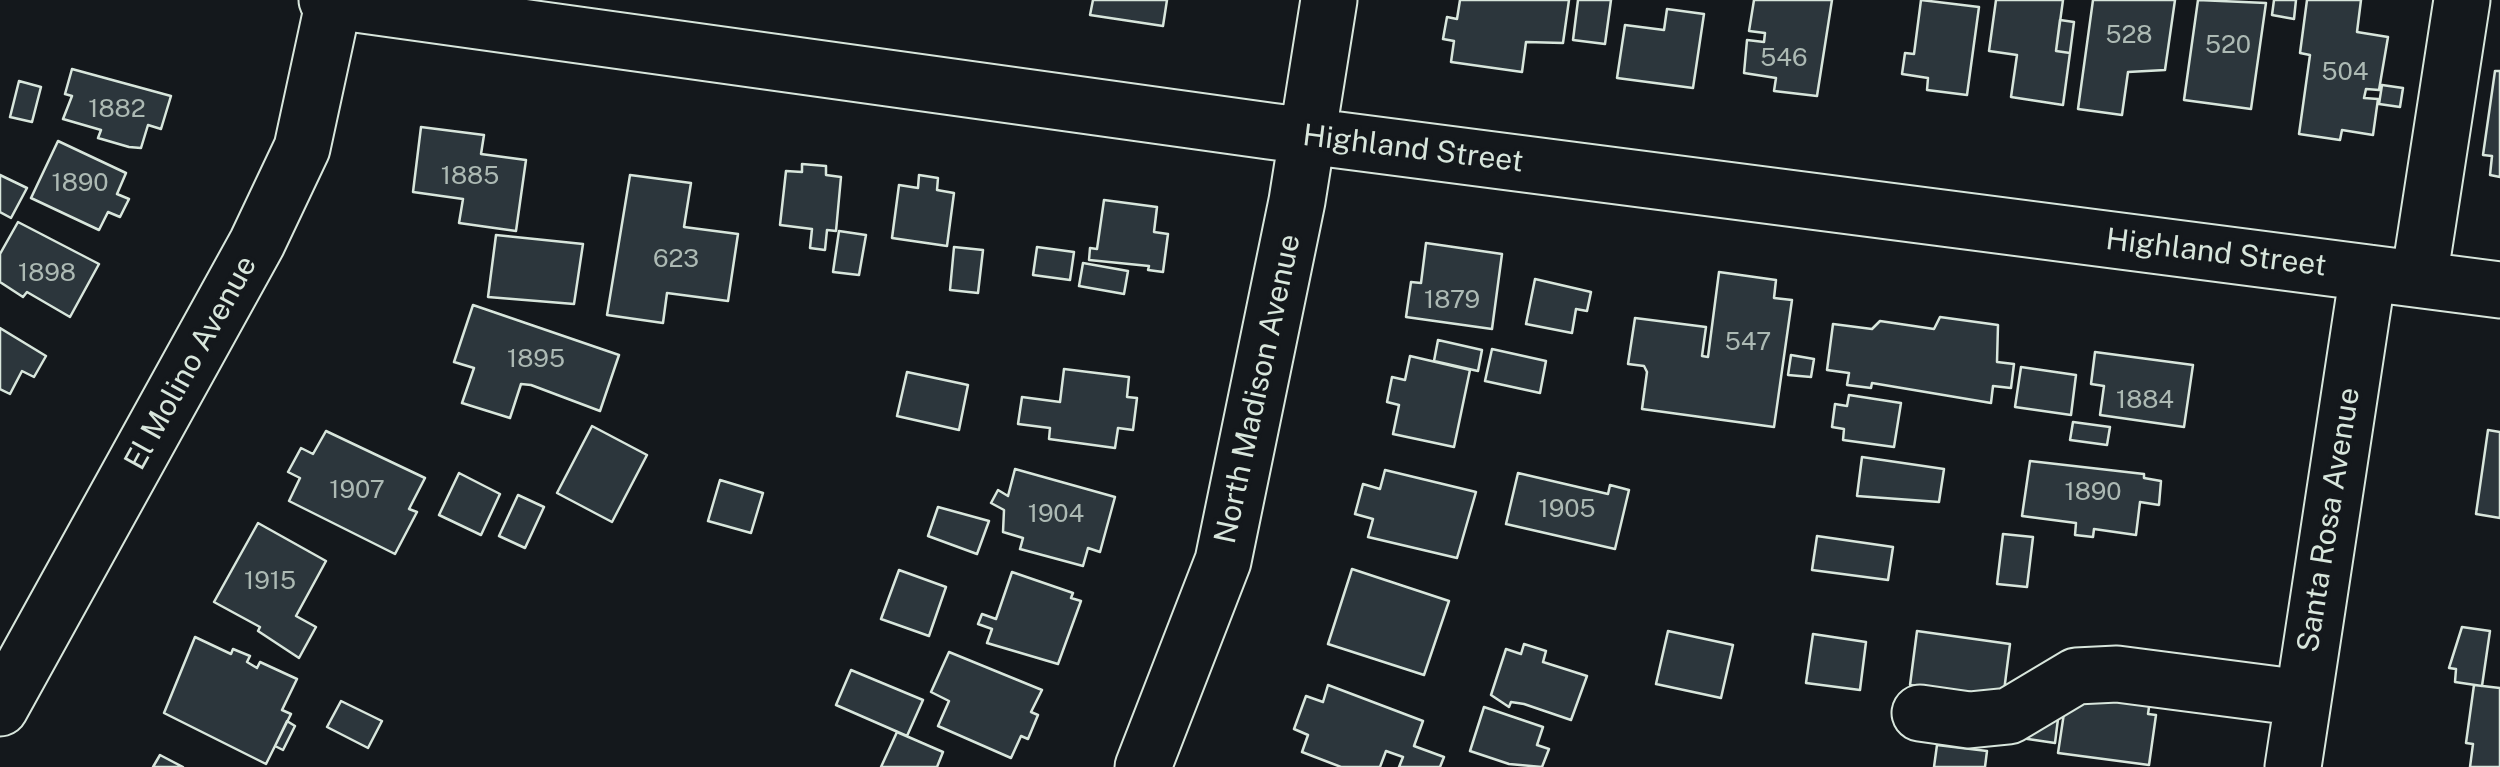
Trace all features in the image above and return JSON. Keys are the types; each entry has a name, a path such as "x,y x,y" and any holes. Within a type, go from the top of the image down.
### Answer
{"street":[{"name":"Highland Street","path":"331,0 1308,136 2500,290"},
{"name":"El Molino Avenue","path":"0,708 257,244 302,148 331,0"},
{"name":"North Madison Avenue","path":"1143,767 1223,561 1308,136 1329,0"},
{"name":"Santa Rosa Avenue","path":"2293,767 2302,698 2394,276 2462,0"},
{"path":"1920,713 1968,720 2009,716 2076,676 2103,675 2302,698"}],"building":[{"path":"1093,0 1167,0 1163,26 1090,15"},
{"path":"1460,0 1569,0 1563,43 1526,42 1522,72 1451,62 1454,41 1443,39 1447,17 1457,19"},
{"path":"1578,0 1611,0 1605,44 1573,40"},
{"path":"1754,0 1832,0 1817,96 1774,91 1776,78 1744,73 1747,40 1764,42 1765,33 1749,31"},
{"path":"1921,0 1979,7 1967,95 1927,90 1928,78 1902,74 1905,53 1914,54"},
{"path":"1996,0 2063,0 2056,51 2070,53 2063,105 2011,97 2017,55 1989,51"},
{"path":"2093,0 2175,0 2165,70 2128,72 2122,115 2078,109"},
{"path":"2198,0 2266,3 2251,109 2184,100"},
{"path":"2274,0 2296,0 2294,19 2272,15"},
{"path":"2307,0 2361,0 2357,32 2388,37 2379,90 2366,89 2364,98 2378,99 2373,135 2342,130 2340,140 2299,134 2310,55 2300,53"},
{"path":"1667,9 1704,14 1693,88 1617,78 1625,25 1664,30"},
{"path":"2060,20 2074,22 2070,53 2056,51"},
{"path":"72,69 171,96 161,129 148,125 141,148 129,147 98,138 101,130 63,119 72,96 65,94"},
{"path":"2495,71 2500,71 2500,177 2490,175 2492,156 2483,155"},
{"path":"19,81 41,87 32,122 10,117"},
{"path":"2382,85 2403,88 2400,107 2379,104"},
{"path":"421,127 484,135 481,154 526,160 516,231 459,223 463,199 413,192"},
{"path":"58,141 126,173 117,194 129,199 120,217 108,212 99,230 31,198"},
{"path":"802,164 826,166 826,175 841,177 836,231 827,230 825,250 810,248 812,229 780,225 786,171 802,172"},
{"path":"0,175 27,188 11,218 0,212"},
{"path":"630,175 691,183 684,227 738,234 728,301 667,293 663,323 607,315"},
{"path":"919,175 938,178 937,190 954,193 947,246 892,238 899,185 918,188"},
{"path":"1104,200 1157,207 1154,232 1168,234 1163,272 1148,270 1149,266 1089,260 1090,248 1097,249"},
{"path":"18,222 99,264 70,317 27,292 23,297 0,282 0,254"},
{"path":"839,231 866,235 859,275 833,272"},
{"path":"496,235 583,244 574,304 488,297"},
{"path":"1426,243 1502,254 1492,329 1406,317 1411,282 1421,283"},
{"path":"954,247 983,250 978,293 950,290"},
{"path":"1037,247 1074,252 1070,280 1033,275"},
{"path":"1083,263 1128,271 1124,294 1079,286"},
{"path":"1719,272 1776,280 1774,298 1792,300 1774,427 1642,409 1647,372 1644,366 1628,364 1635,318 1706,327 1702,356 1708,357"},
{"path":"1535,279 1591,292 1587,311 1576,309 1572,333 1526,324"},
{"path":"473,305 619,355 600,411 521,384 510,418 462,403 474,368 454,362"},
{"path":"1940,317 1998,325 1997,362 2014,364 2011,388 1993,386 1991,403 1872,383 1871,388 1847,385 1849,373 1827,370 1833,324 1872,329 1880,321 1934,329"},
{"path":"0,328 46,356 34,377 22,371 10,394 0,389"},
{"path":"1438,340 1482,350 1478,371 1434,361"},
{"path":"1492,349 1546,361 1540,393 1485,381"},
{"path":"2095,352 2193,365 2184,427 2100,415 2104,386 2091,384"},
{"path":"1791,355 1814,359 1811,377 1788,375"},
{"path":"1410,356 1470,370 1454,447 1393,434 1399,405 1387,402 1392,377 1405,380"},
{"path":"2021,367 2076,375 2071,415 2015,407"},
{"path":"1064,369 1129,377 1127,397 1137,398 1133,430 1118,428 1115,448 1049,439 1050,428 1018,424 1022,397 1060,402"},
{"path":"907,372 968,385 959,430 897,416"},
{"path":"1849,395 1901,403 1894,447 1843,440 1844,429 1832,427 1835,404 1847,406"},
{"path":"2073,422 2110,427 2107,445 2070,440"},
{"path":"592,426 647,455 612,522 557,493"},
{"path":"2488,430 2500,432 2500,518 2476,514"},
{"path":"326,431 425,478 409,509 417,512 395,554 289,501 300,478 288,472 301,448 313,454"},
{"path":"1862,457 1944,469 1939,502 1857,496"},
{"path":"2030,461 2144,474 2144,478 2161,481 2159,505 2140,502 2136,535 2094,529 2093,537 2075,535 2076,523 2022,516"},
{"path":"1015,469 1115,497 1100,552 1088,548 1083,566 1020,549 1023,538 1003,532 1004,510 991,503 998,490 1008,496"},
{"path":"1385,470 1476,492 1457,558 1368,537 1373,519 1355,514 1363,484 1380,489"},
{"path":"459,473 500,494 481,535 439,515"},
{"path":"1518,473 1608,494 1610,485 1629,490 1615,549 1506,524"},
{"path":"720,480 763,493 751,533 708,521"},
{"path":"518,495 544,507 525,548 499,536"},
{"path":"938,507 989,521 977,554 928,536"},
{"path":"258,523 326,561 296,616 316,627 299,658 258,631 260,627 214,602"},
{"path":"2003,534 2033,537 2027,587 1997,584"},
{"path":"1817,536 1893,547 1888,580 1812,570"},
{"path":"1352,569 1449,601 1424,675 1328,644"},
{"path":"899,570 946,587 929,636 881,619"},
{"path":"1012,572 1073,593 1071,598 1081,601 1058,664 987,643 992,629 978,624 982,614 996,619"},
{"path":"2462,627 2490,631 2482,686 2455,682 2456,669 2449,668"},
{"path":"1668,631 1733,645 1721,698 1656,684"},
{"path":"1917,631 2010,644 2003,699 1910,685"},
{"path":"1813,634 1866,642 1860,690 1806,683"},
{"path":"195,637 231,654 233,649 250,656 247,662 257,668 260,662 297,679 282,710 291,714 266,764 164,713"},
{"path":"1524,644 1546,651 1543,662 1587,676 1571,720 1524,704 1511,702 1509,707 1491,695 1506,649 1521,654"},
{"path":"949,652 1042,690 1031,712 1038,715 1028,739 1021,736 1011,758 938,726 949,701 931,692"},
{"path":"851,670 923,700 907,736 836,705"},
{"path":"1328,685 1423,721 1414,746 1444,757 1440,767 1399,767 1403,757 1386,751 1380,767 1341,767 1302,752 1308,735 1294,729 1306,696 1323,702"},
{"path":"2474,685 2500,688 2500,767 2470,767 2473,744 2466,743"},
{"path":"2152,687 2148,714 2156,715 2149,765 2058,753 2067,693"},
{"path":"341,701 382,721 368,748 327,727"},
{"path":"1484,707 1543,727 1537,745 1549,749 1542,767 1509,764 1470,751"},
{"path":"2024,714 2058,719 2055,743 2021,738"},
{"path":"287,721 295,726 283,750 275,746"},
{"path":"897,732 943,752 937,767 881,767"},
{"path":"1937,745 1987,751 1985,767 1934,767"},
{"path":"160,755 183,767 153,767"}]}
